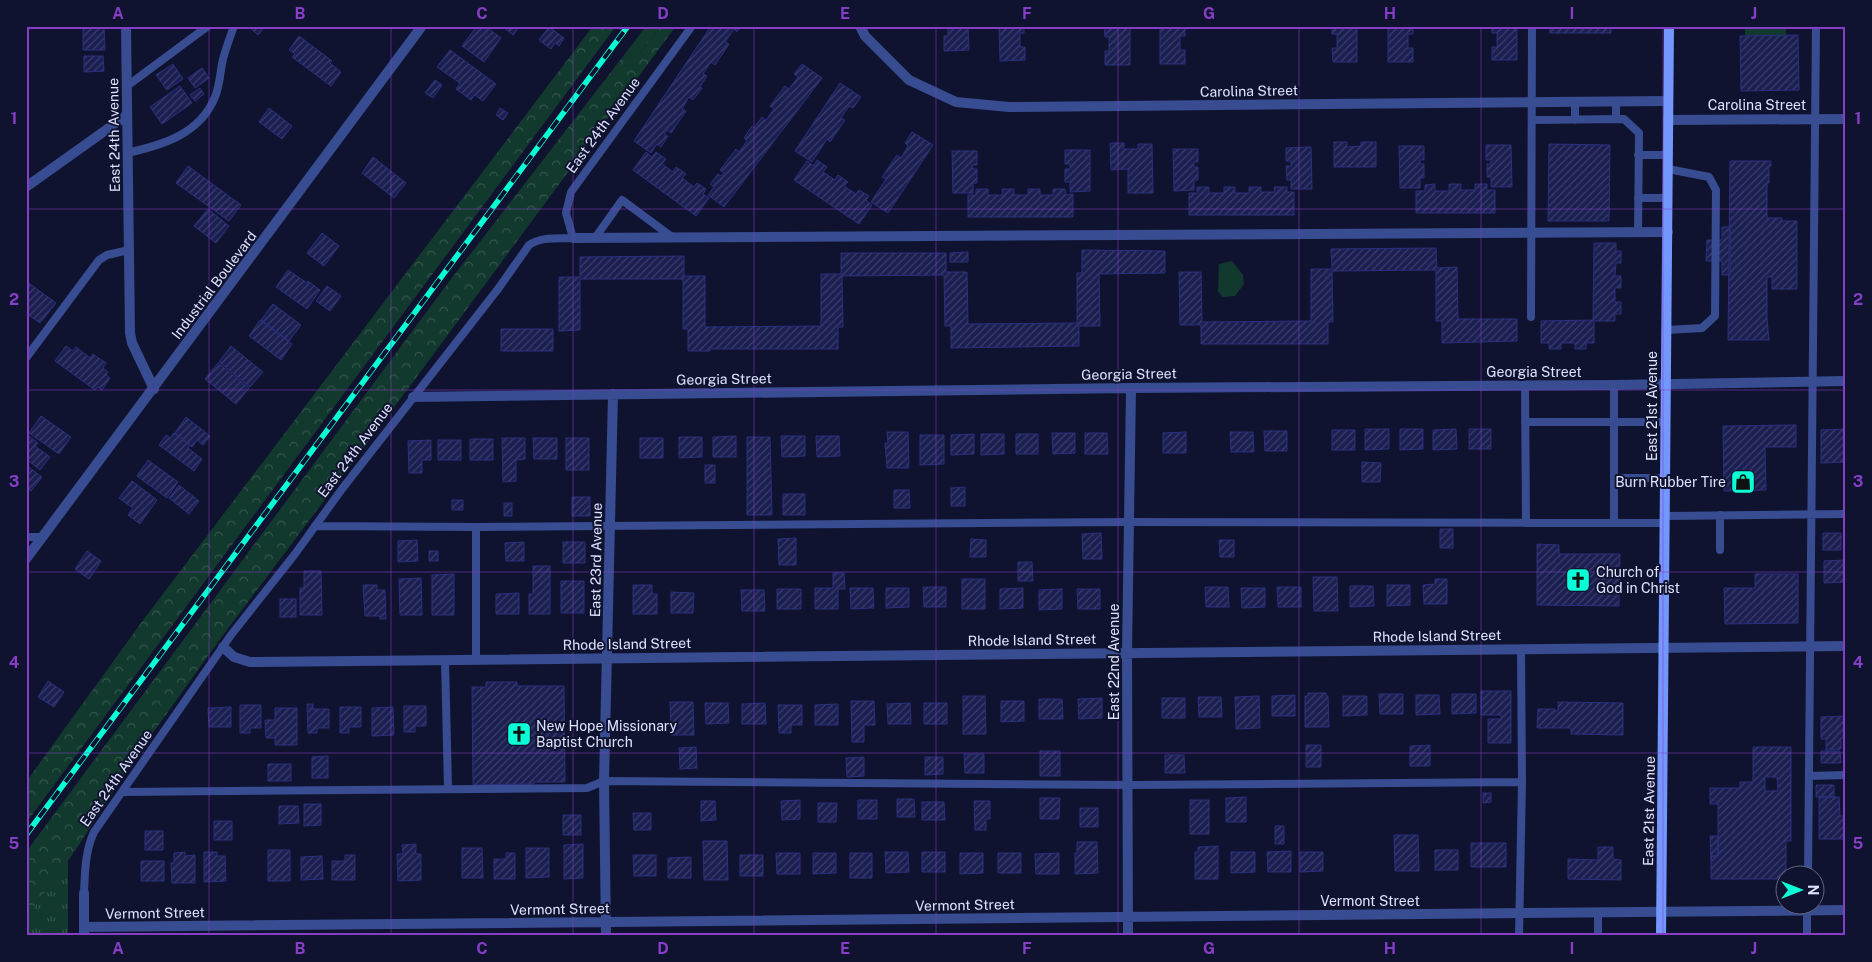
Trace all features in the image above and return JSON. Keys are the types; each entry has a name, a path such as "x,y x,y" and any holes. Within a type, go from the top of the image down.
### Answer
{"street":[{"name":"East 24th Avenue","path":"126,26 130,333 132,343 154,389"},
{"name":"Industrial Boulevard","path":"26,559 422,26"},
{"name":"Carolina Street","path":"860,26 865,36 909,80 956,102 1010,107 1668,101"},
{"name":"East 21st Avenue","path":"1661,936 1669,26"},
{"path":"26,187 127,115"},
{"name":"Carolina Street","path":"1668,120 1846,119"},
{"path":"573,238 1668,232"},
{"name":"Georgia Street","path":"413,397 1846,381"},
{"name":"East 22nd Avenue","path":"1128,936 1129,785 1127,652 1131,388"},
{"name":"East 23rd Avenue","path":"606,936 604,781 614,394"},
{"name":"Rhode Island Street","path":"223,647 234,657 250,662 1846,646"},
{"name":"East 24th Avenue","path":"84,893 84,932"},
{"name":"Vermont Street","path":"84,932 606,922 1521,914 1774,909"},
{"name":"Vermont Street","path":"1824,909 1846,910"}],"lane":[{"path":"127,86 208,26"},
{"path":"127,153 155,147 176,139 198,122 214,98 223,59 234,26"},
{"name":"East 24th Avenue","path":"84,893 89,841 223,647 413,397 498,289 529,245 536,240 573,238 566,212 571,192 692,26"},
{"path":"1531,317 1532,26"},
{"path":"1808,864 1816,26"},
{"path":"1616,101 1616,120"},
{"path":"1575,102 1575,120"},
{"path":"1532,120 1624,120 1638,133 1638,232"},
{"path":"1638,155 1668,155"},
{"path":"1667,330 1702,328 1715,316 1716,246 1716,190 1709,177 1668,169"},
{"path":"1638,198 1668,198"},
{"path":"595,238 622,200 672,237"},
{"path":"26,358 99,260 107,255 129,250"},
{"path":"1614,385 1614,523"},
{"path":"1525,386 1526,523"},
{"path":"1525,422 1666,422"},
{"path":"1614,478 1666,478"},
{"path":"315,526 476,527 1130,522 1614,523 1720,515 1846,514"},
{"path":"1720,515 1720,550"},
{"path":"476,527 476,659"},
{"path":"26,537 43,536"},
{"path":"1519,936 1521,914 1522,782 1521,649"},
{"path":"446,660 448,789"},
{"path":"1809,776 1846,775"},
{"path":"122,792 587,788 604,781 1129,785 1522,782"},
{"path":"1598,913 1598,936"},
{"path":"1807,914 1807,936"}],"green space":[{"path":"593,26 616,26 26,823 26,782 141,623"},
{"path":"646,26 661,26 640,53 621,59"},
{"path":"661,26 676,26 218,642 132,762 75,851 26,918 26,852 448,283 621,59 640,53"},
{"path":"1745,26 1786,26 1786,35 1745,36"},
{"path":"1232,261 1243,275 1244,284 1235,296 1223,297 1218,292 1219,264"},
{"path":"68,860 68,936 26,936 26,918"}],"building":[{"path":"83,26 104,26 105,50 83,50"},
{"path":"248,26 265,26 258,35"},
{"path":"477,26 485,26 501,38 484,62 462,46"},
{"path":"502,26 520,26 513,35"},
{"path":"711,26 741,26 737,32 734,29 725,42 729,44 715,65 711,62 703,74 707,76 700,87 702,88 693,100 689,97 682,109 686,111 671,133 667,130 664,134 668,136 661,147 657,144 651,153 634,141"},
{"path":"948,26 968,26 969,50 944,51 944,36 948,36"},
{"path":"999,26 1024,26 1024,33 1020,33 1020,47 1025,47 1025,60 1000,61"},
{"path":"1104,26 1130,26 1130,65 1105,65 1105,51 1109,51 1109,37 1105,37"},
{"path":"1160,26 1185,26 1185,36 1180,36 1180,50 1185,50 1185,64 1160,64"},
{"path":"1332,26 1357,26 1357,62 1333,62 1332,48 1337,48 1337,34 1332,34"},
{"path":"1388,26 1413,26 1413,34 1408,34 1408,48 1413,48 1413,62 1388,62"},
{"path":"1492,26 1517,26 1517,60 1492,60 1492,47 1497,47 1497,33 1492,33"},
{"path":"1550,26 1611,26 1611,33 1550,33"},
{"path":"549,27 564,38 559,46 555,43 551,49 539,40"},
{"path":"1798,35 1799,90 1741,91 1740,36"},
{"path":"299,36 332,61 330,63 341,72 331,86 292,57 295,54 289,50"},
{"path":"450,50 496,84 483,101 475,95 471,100 456,89 460,83 437,67"},
{"path":"84,56 103,56 104,71 84,72"},
{"path":"173,64 183,79 167,90 156,75"},
{"path":"802,64 822,78 724,207 708,195 714,187 710,184 718,174 721,176 724,173 720,170 736,149 739,152 747,141 744,138 752,126 754,128 762,117 766,120 774,109 770,106 785,86 789,89 798,77 794,74"},
{"path":"202,68 209,78 195,88 188,78"},
{"path":"435,80 442,85 433,98 425,93"},
{"path":"840,83 861,97 853,108 849,106 841,118 845,120 830,142 827,139 812,162 795,151"},
{"path":"180,86 192,103 162,124 150,107"},
{"path":"200,88 204,94 195,101 190,95"},
{"path":"269,108 292,126 282,139 259,122"},
{"path":"500,108 508,113 503,120 496,115"},
{"path":"912,132 933,145 888,213 871,202 886,179 882,177 897,155 901,158 908,146 905,143"},
{"path":"1334,142 1347,142 1347,147 1361,146 1361,142 1376,142 1376,167 1334,167"},
{"path":"1110,143 1124,143 1124,149 1138,149 1138,144 1152,144 1153,193 1128,193 1128,169 1111,170"},
{"path":"1549,144 1610,145 1609,221 1548,221"},
{"path":"1486,145 1511,145 1512,187 1491,187 1491,177 1487,177 1487,164 1491,164 1491,160 1486,160"},
{"path":"1399,146 1424,146 1424,160 1420,160 1420,164 1424,164 1424,178 1420,178 1420,188 1400,188"},
{"path":"1311,147 1312,189 1291,189 1291,180 1287,180 1286,166 1291,166 1291,161 1286,161 1286,148"},
{"path":"1173,149 1198,149 1198,162 1194,162 1194,167 1198,167 1198,180 1194,180 1194,190 1174,191"},
{"path":"1065,150 1090,150 1090,191 1070,192 1070,182 1065,182 1065,169 1070,169 1070,164 1065,164"},
{"path":"952,151 977,151 977,165 972,165 973,169 977,169 977,183 973,183 973,193 953,193"},
{"path":"646,152 652,157 656,152 666,159 662,164 673,172 676,167 686,174 682,178 694,187 697,183 706,189 703,194 709,198 696,216 633,170"},
{"path":"373,157 406,183 394,198 362,173"},
{"path":"817,160 827,167 823,172 835,180 838,175 848,182 844,186 856,194 859,190 869,196 866,200 872,205 859,224 794,180 807,161 814,166"},
{"path":"1730,161 1771,161 1771,166 1769,166 1769,183 1767,183 1767,218 1797,221 1797,289 1772,289 1772,277 1767,277 1769,340 1728,340"},
{"path":"188,166 241,205 229,221 176,183"},
{"path":"1435,184 1435,191 1449,191 1449,184 1461,184 1461,190 1475,190 1475,184 1487,184 1487,190 1495,190 1495,213 1416,213 1416,191 1425,191 1425,185"},
{"path":"1197,187 1209,187 1209,193 1224,193 1224,187 1235,187 1235,193 1249,193 1249,187 1261,187 1261,192 1275,192 1274,187 1287,187 1287,192 1294,192 1294,215 1189,215 1189,193 1197,193"},
{"path":"976,189 988,189 988,195 1003,195 1002,189 1014,189 1014,195 1028,195 1028,189 1040,189 1040,195 1053,195 1053,189 1065,189 1066,195 1073,194 1073,217 968,217 968,195 976,195"},
{"path":"208,209 229,226 216,243 194,226"},
{"path":"1722,227 1730,227 1730,275 1722,275 1722,261 1706,261 1707,240 1722,240"},
{"path":"322,233 339,246 324,266 307,253"},
{"path":"1594,243 1616,243 1616,251 1621,251 1621,263 1616,263 1615,276 1621,276 1621,288 1615,288 1615,302 1621,302 1621,314 1615,314 1615,321 1594,321 1594,343 1586,343 1586,349 1575,349 1575,343 1561,343 1561,349 1549,349 1549,343 1541,343 1541,321 1593,320"},
{"path":"1436,248 1437,268 1457,267 1458,319 1517,319 1517,341 1442,343 1442,321 1436,321 1436,270 1332,271 1333,322 1328,322 1328,344 1201,344 1201,325 1180,325 1179,272 1201,272 1202,322 1311,321 1311,269 1332,269 1331,249"},
{"path":"1082,250 1165,251 1165,273 1099,274 1100,326 1079,326 1079,346 951,348 951,326 945,326 944,275 842,276 843,327 838,327 838,349 710,349 710,351 688,351 688,329 683,329 683,279 580,279 580,330 559,331 559,277 580,277 580,257 684,256 684,276 705,276 705,327 821,326 821,274 841,274 841,253 946,253 946,272 967,272 968,324 1077,323 1077,273 1082,273"},
{"path":"968,252 968,262 950,262 950,253"},
{"path":"288,270 320,290 307,309 276,287"},
{"path":"26,281 56,303 40,323 26,315"},
{"path":"327,286 341,296 330,311 316,301"},
{"path":"273,304 301,325 289,341 261,320"},
{"path":"260,320 292,344 281,360 249,336"},
{"path":"501,329 553,329 553,351 501,351"},
{"path":"66,346 73,351 76,347 90,358 93,354 106,363 103,368 108,372 106,375 110,378 102,390 98,387 95,390 55,361"},
{"path":"231,346 263,372 250,387 219,362"},
{"path":"218,363 249,388 236,404 205,379"},
{"path":"41,416 71,437 59,454 29,433"},
{"path":"186,417 210,436 203,445 197,440 192,447 175,433"},
{"path":"1796,425 1796,447 1765,447 1766,490 1724,491 1723,426"},
{"path":"1365,429 1389,429 1389,449 1365,450"},
{"path":"1400,429 1423,429 1423,449 1400,450"},
{"path":"1456,429 1457,449 1433,450 1433,430"},
{"path":"1469,429 1491,429 1491,449 1469,449"},
{"path":"1846,429 1846,462 1821,463 1821,430"},
{"path":"1332,430 1355,430 1355,450 1332,450"},
{"path":"1264,431 1287,431 1287,451 1265,451"},
{"path":"887,432 908,432 909,468 887,468 885,443 888,443"},
{"path":"1186,432 1186,453 1163,453 1163,433"},
{"path":"1230,432 1253,432 1254,452 1231,452"},
{"path":"174,433 190,445 188,448 202,459 194,471 159,445 166,435 170,438"},
{"path":"1052,433 1075,433 1075,453 1053,454"},
{"path":"1085,433 1107,433 1108,454 1085,454"},
{"path":"26,434 38,443 35,446 50,457 40,470 26,459"},
{"path":"974,434 974,454 951,455 951,435"},
{"path":"981,434 1004,434 1004,454 981,455"},
{"path":"1016,434 1038,434 1038,454 1016,454"},
{"path":"920,435 944,435 944,464 920,465"},
{"path":"736,436 736,457 713,457 713,437"},
{"path":"781,436 805,436 805,456 782,457"},
{"path":"816,436 839,436 840,456 817,457"},
{"path":"679,437 702,437 702,457 679,458"},
{"path":"747,437 770,437 772,515 747,515"},
{"path":"502,438 525,438 525,459 516,460 516,481 503,482"},
{"path":"533,438 557,438 557,459 534,459"},
{"path":"566,438 589,438 589,470 566,470"},
{"path":"640,438 663,438 663,458 640,458"},
{"path":"470,439 493,439 493,460 470,460"},
{"path":"431,440 431,460 422,460 422,473 409,473 408,441"},
{"path":"438,440 461,440 461,460 438,460"},
{"path":"148,460 178,482 167,498 137,476"},
{"path":"1362,462 1381,463 1380,482 1362,482"},
{"path":"26,465 42,477 31,491 26,487"},
{"path":"705,465 715,465 715,483 705,483"},
{"path":"132,481 157,500 140,524 128,515 133,508 119,498"},
{"path":"179,485 199,501 189,514 169,498"},
{"path":"965,487 965,506 951,506 951,488"},
{"path":"894,490 909,490 910,508 894,508"},
{"path":"783,494 805,494 805,515 783,515"},
{"path":"572,497 590,497 590,516 572,516"},
{"path":"452,500 463,500 463,510 452,510"},
{"path":"504,503 512,503 512,516 504,516"},
{"path":"1440,529 1453,529 1453,548 1440,548"},
{"path":"1101,533 1102,559 1083,559 1082,534"},
{"path":"1823,533 1841,533 1841,550 1823,550"},
{"path":"796,538 796,565 779,565 778,539"},
{"path":"971,539 986,540 986,557 970,557"},
{"path":"417,540 418,561 398,562 398,541"},
{"path":"1219,540 1234,540 1234,557 1220,557"},
{"path":"524,542 524,561 506,561 505,543"},
{"path":"563,542 585,542 585,563 563,563"},
{"name":"Church of God in Christ","path":"1537,544 1559,545 1559,554 1620,554 1619,606 1537,605"},
{"path":"87,551 101,561 89,579 75,569"},
{"path":"429,551 438,551 438,561 429,561"},
{"path":"1846,560 1846,582 1824,583 1824,561"},
{"path":"1018,562 1032,562 1033,581 1018,581"},
{"path":"533,566 550,566 550,614 529,614 529,594 533,594"},
{"path":"304,571 321,571 322,615 300,615 300,588 304,588"},
{"path":"833,573 844,573 845,589 838,589 838,609 815,609 815,588 833,588"},
{"path":"454,574 454,615 432,615 432,575"},
{"path":"1755,574 1798,574 1798,623 1725,624 1724,588 1755,588"},
{"path":"1313,577 1337,577 1338,611 1314,611"},
{"path":"421,578 422,615 400,615 399,579"},
{"path":"962,579 985,579 985,609 962,609"},
{"path":"1435,579 1447,579 1447,604 1424,604 1423,585 1435,584"},
{"path":"561,581 584,581 584,613 561,613"},
{"path":"363,585 377,585 377,590 385,590 386,619 380,619 380,616 365,616"},
{"path":"633,585 652,585 652,594 657,594 657,614 633,614"},
{"path":"1387,585 1410,585 1410,605 1387,606"},
{"path":"1350,586 1373,586 1374,606 1350,607"},
{"path":"923,587 946,587 946,607 924,607"},
{"path":"1205,587 1228,587 1229,607 1206,607"},
{"path":"1277,587 1301,587 1301,607 1278,607"},
{"path":"850,588 873,588 874,608 851,609"},
{"path":"886,588 909,588 909,607 886,608"},
{"path":"1023,588 1023,608 1000,609 1000,589"},
{"path":"1241,588 1265,588 1265,607 1242,608"},
{"path":"777,589 801,589 801,609 777,609"},
{"path":"1062,589 1062,609 1039,610 1039,590"},
{"path":"1077,589 1100,589 1100,609 1078,609"},
{"path":"741,590 764,590 765,611 742,611"},
{"path":"671,592 694,593 693,613 671,613"},
{"path":"519,593 519,614 496,614 496,594"},
{"path":"280,599 296,599 296,617 280,617"},
{"path":"48,681 64,692 54,707 38,697"},
{"name":"New Hope Missionary Baptist Church","path":"486,682 517,682 517,686 564,686 565,782 473,785 472,687 486,687"},
{"path":"1481,691 1511,691 1511,743 1488,743 1488,719 1501,719 1501,715 1481,715"},
{"path":"1308,693 1326,693 1326,696 1328,696 1329,727 1305,727 1305,696 1308,696"},
{"path":"1379,694 1403,694 1403,714 1380,714"},
{"path":"1452,694 1476,694 1476,713 1452,714"},
{"path":"1295,695 1295,716 1272,716 1272,696"},
{"path":"1416,695 1439,695 1440,714 1416,715"},
{"path":"963,696 985,696 986,734 963,734"},
{"path":"1259,696 1260,728 1236,729 1235,697"},
{"path":"1343,696 1367,696 1367,715 1343,716"},
{"path":"1198,697 1221,697 1222,717 1199,717"},
{"path":"1102,698 1102,718 1079,719 1078,699"},
{"path":"1162,698 1185,698 1185,718 1162,718"},
{"path":"1039,699 1062,699 1063,719 1039,719"},
{"path":"851,701 874,701 875,725 864,725 864,742 852,742"},
{"path":"1001,701 1024,701 1024,721 1001,722"},
{"path":"670,702 693,702 694,735 671,735"},
{"path":"1558,702 1623,703 1623,735 1571,734 1571,728 1537,728 1538,709 1555,709 1555,711 1558,711"},
{"path":"705,703 728,703 729,723 706,724"},
{"path":"765,703 766,724 742,724 742,704"},
{"path":"910,703 911,724 888,724 887,704"},
{"path":"924,703 947,703 947,724 924,724"},
{"path":"307,704 313,704 313,709 329,709 329,728 317,728 317,733 308,733"},
{"path":"838,704 838,725 815,725 815,705"},
{"path":"240,705 261,705 261,728 250,728 250,733 240,733"},
{"path":"778,705 802,705 802,725 791,725 791,733 779,733"},
{"path":"404,706 426,706 426,726 415,726 415,732 404,732"},
{"path":"231,707 231,727 209,727 208,708"},
{"path":"340,707 361,707 361,727 349,727 349,733 340,733"},
{"path":"393,707 394,735 372,736 372,708"},
{"path":"275,708 297,708 297,745 275,745 275,738 266,738 265,720 275,720"},
{"path":"1846,716 1846,738 1841,738 1841,749 1826,750 1826,739 1821,739 1821,717"},
{"path":"1306,745 1321,745 1321,767 1306,767"},
{"path":"1430,745 1430,766 1410,766 1410,746"},
{"path":"696,747 697,768 680,769 679,748"},
{"path":"1753,747 1791,747 1791,841 1786,841 1786,864 1774,864 1774,879 1711,879 1711,856 1718,856 1718,804 1710,804 1710,788 1740,788 1740,782 1753,782","holes":["1765,777 1777,777 1778,791 1765,791"]},
{"path":"1040,751 1060,751 1060,776 1040,776"},
{"path":"1821,751 1840,751 1841,763 1821,763"},
{"path":"964,754 984,754 984,773 965,773"},
{"path":"1165,755 1184,755 1185,773 1165,773"},
{"path":"328,756 328,778 312,778 312,757"},
{"path":"864,757 864,776 847,777 846,758"},
{"path":"925,757 943,757 943,774 925,775"},
{"path":"268,764 291,764 291,781 268,781"},
{"path":"1816,785 1834,785 1834,797 1816,797"},
{"path":"1483,793 1491,793 1491,802 1483,803"},
{"path":"1246,797 1246,822 1226,822 1226,798"},
{"path":"1819,797 1839,797 1840,816 1846,816 1846,839 1819,839"},
{"path":"1040,798 1060,798 1059,819 1040,819"},
{"path":"897,799 914,799 915,817 897,817"},
{"path":"800,800 800,819 782,820 781,801"},
{"path":"858,800 877,800 877,819 858,819"},
{"path":"1190,800 1209,800 1209,834 1190,834"},
{"path":"701,801 715,801 716,820 701,821"},
{"path":"974,801 990,801 990,819 986,819 986,830 975,830"},
{"path":"922,802 944,802 945,820 922,820"},
{"path":"818,803 837,803 836,822 818,822"},
{"path":"304,804 321,804 321,825 304,826"},
{"path":"279,806 298,806 299,823 279,824"},
{"path":"1080,808 1098,808 1098,827 1080,827"},
{"path":"633,813 651,813 651,830 634,830"},
{"path":"563,815 581,815 581,835 563,835"},
{"path":"214,821 232,821 232,840 214,840"},
{"path":"1275,826 1284,826 1284,844 1275,844"},
{"path":"145,831 163,831 163,850 145,850"},
{"path":"1394,835 1418,835 1419,871 1395,871"},
{"path":"1710,836 1718,836 1718,856 1711,856 1711,859"},
{"path":"703,841 727,841 728,880 704,880"},
{"path":"1077,842 1097,842 1098,873 1075,874"},
{"path":"1471,843 1506,843 1506,867 1471,867"},
{"path":"416,844 416,854 421,854 421,880 398,881 397,854 403,854 402,845"},
{"path":"583,844 583,878 564,879 564,845"},
{"path":"1218,846 1218,879 1195,879 1195,852 1198,852 1198,847"},
{"path":"1598,847 1613,847 1613,859 1621,860 1621,880 1568,879 1568,859 1598,860"},
{"path":"462,848 482,848 483,878 462,878"},
{"path":"526,848 549,848 549,877 526,878"},
{"path":"268,850 290,850 290,881 268,881"},
{"path":"1435,850 1458,850 1458,870 1435,870"},
{"path":"1291,851 1291,872 1268,872 1267,852"},
{"path":"185,852 185,856 195,855 195,883 172,883 171,863 174,863 174,853"},
{"path":"204,852 217,852 217,856 225,856 226,881 204,882"},
{"path":"885,852 908,852 909,872 886,873"},
{"path":"922,852 945,852 945,872 922,872"},
{"path":"1231,852 1255,852 1255,872 1231,873"},
{"path":"1300,852 1323,852 1323,871 1300,872"},
{"path":"506,853 515,853 515,879 494,879 494,859 506,859"},
{"path":"776,853 800,853 800,874 777,874"},
{"path":"813,853 836,853 836,873 813,874"},
{"path":"850,853 872,853 872,878 850,878"},
{"path":"960,853 983,853 983,873 960,874"},
{"path":"998,853 1021,853 1021,873 998,873"},
{"path":"1059,853 1059,874 1036,874 1035,854"},
{"path":"345,855 355,855 355,880 332,880 332,861 345,861"},
{"path":"633,855 656,855 656,876 634,876"},
{"path":"740,855 763,855 763,876 740,876"},
{"path":"322,856 323,879 301,880 301,857"},
{"path":"691,857 691,878 668,878 668,858"},
{"path":"141,861 164,861 164,881 141,881"}],"railway":[{"path":"26,835 628,26"}],"place":[{"name":"Burn Rubber Tire","path":"1743,482"},
{"name":"Church of God in Christ","path":"1578,580"},
{"name":"New Hope Missionary Baptist Church","path":"519,734"}]}
